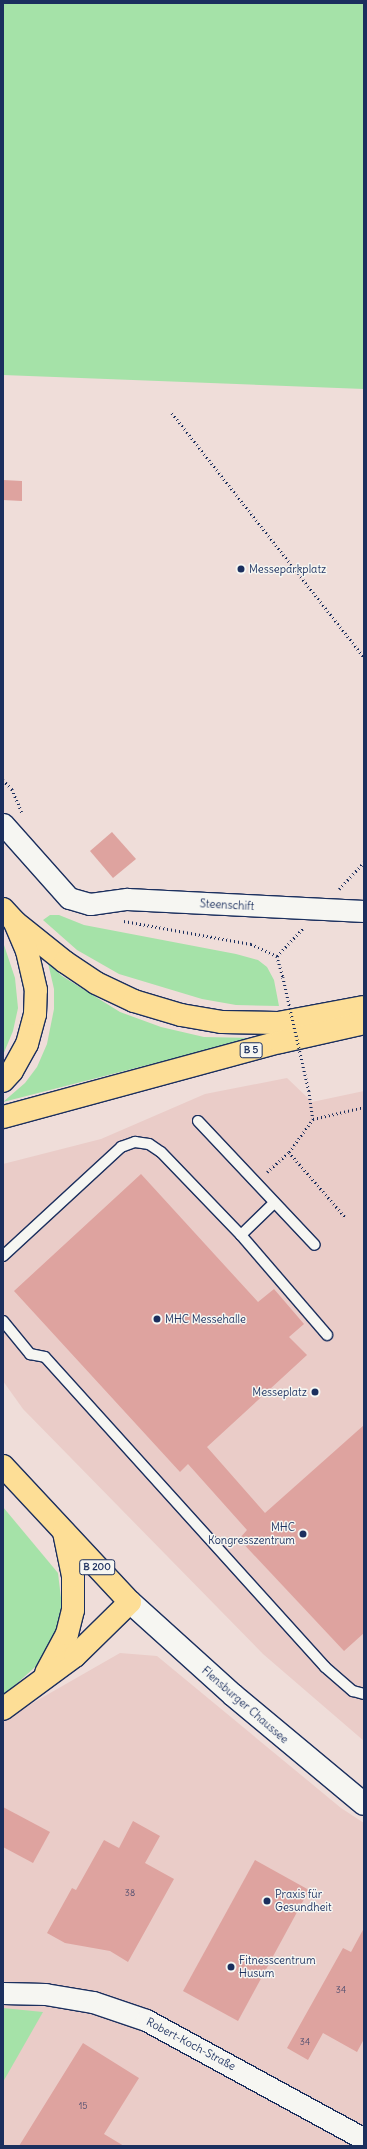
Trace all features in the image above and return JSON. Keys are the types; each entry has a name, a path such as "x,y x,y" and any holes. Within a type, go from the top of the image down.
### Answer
{"main road":[{"path":"9,915 65,962 96,983 134,1001 181,1015 222,1022 278,1023 364,1007"},
{"path":"3,1082 12,1071 27,1044 35,1014 36,990 27,951 9,915"},
{"name":"B 5","path":"3,1117 280,1042 364,1023"},
{"name":"B 200","path":"3,1466 130,1602"},
{"path":"43,1679 67,1634 73,1610 73,1576 64,1532"},
{"path":"3,1709 75,1656 130,1602"},
{"name":"Flensburger Chaussee","path":"130,1602 233,1695 364,1804"}],"street":[{"name":"Steenschift","path":"3,824 70,898 90,904 128,898 319,910 364,911"},
{"name":"Robert-Koch-Straße","path":"3,1994 45,1994 93,2002 146,2020 364,2139"}],"lane":[{"path":"198,1122 274,1204 315,1245"},
{"path":"3,1256 121,1147 135,1142 149,1144 161,1152 241,1235 327,1335"},
{"path":"241,1235 274,1204"},
{"path":"3,1321 30,1354 45,1357 325,1667 353,1691 364,1694"}],"path":[{"path":"172,413 364,657"},
{"path":"277,956 364,862"},
{"path":"117,920 251,944 277,956"},
{"path":"277,956 313,1119"},
{"path":"255,1183 289,1152 313,1119 364,1107"},
{"path":"289,1152 346,1218"}],"shaded area":[{"path":"287,1078 312,1102 364,1091 364,1741 263,1654 23,1409 3,1381 3,1164 101,1139 205,1094"},
{"path":"120,1653 157,1656 341,1808 364,1823 364,2146 3,2146 3,1720"}],"green space":[{"path":"3,3 364,3 364,389 3,375"},
{"path":"50,915 59,915 84,925 236,954 258,960 267,967 274,980 279,1006 236,1005 202,999 119,974 77,950 43,920"},
{"path":"3,942 15,978 18,1008 13,1031 3,1055"},
{"path":"48,963 62,976 120,1012 161,1027 204,1037 253,1038 3,1102 25,1083 37,1067 47,1044 54,1009 54,989"},
{"path":"3,1507 58,1573 63,1615 44,1659 3,1696"},
{"path":"3,2008 43,2012 3,2082"}],"building":[{"path":"3,480 22,481 22,501 3,500"},
{"path":"112,832 136,859 113,878 90,851"},
{"name":"MHC Messehalle","path":"141,1174 258,1302 274,1289 304,1324 289,1337 307,1355 207,1447 265,1513 364,1425 364,1633 344,1651 239,1539 247,1530 188,1464 180,1472 14,1291"},
{"path":"3,1807 50,1832 33,1863 3,1847"},
{"path":"133,1821 160,1836 145,1863 174,1879 128,1962 110,1951 65,1943 47,1933 72,1888 76,1890 104,1840 119,1848"},
{"path":"255,1860 309,1890 238,2021 183,1991"},
{"path":"364,1928 364,2039 357,2052 323,2033 308,2060 287,2048 343,1948 351,1952"},
{"path":"83,2043 139,2078 104,2134 124,2146 19,2146"}],"place":[{"name":"Messeparkplatz","path":"241,569"},
{"name":"MHC Messehalle","path":"157,1319"},
{"name":"Messeplatz","path":"315,1392"},
{"name":"MHC Kongresszentrum","path":"303,1534"},
{"name":"Praxis für Gesundheit","path":"267,1901"},
{"name":"Fitnesscentrum Husum","path":"231,1967"}]}
